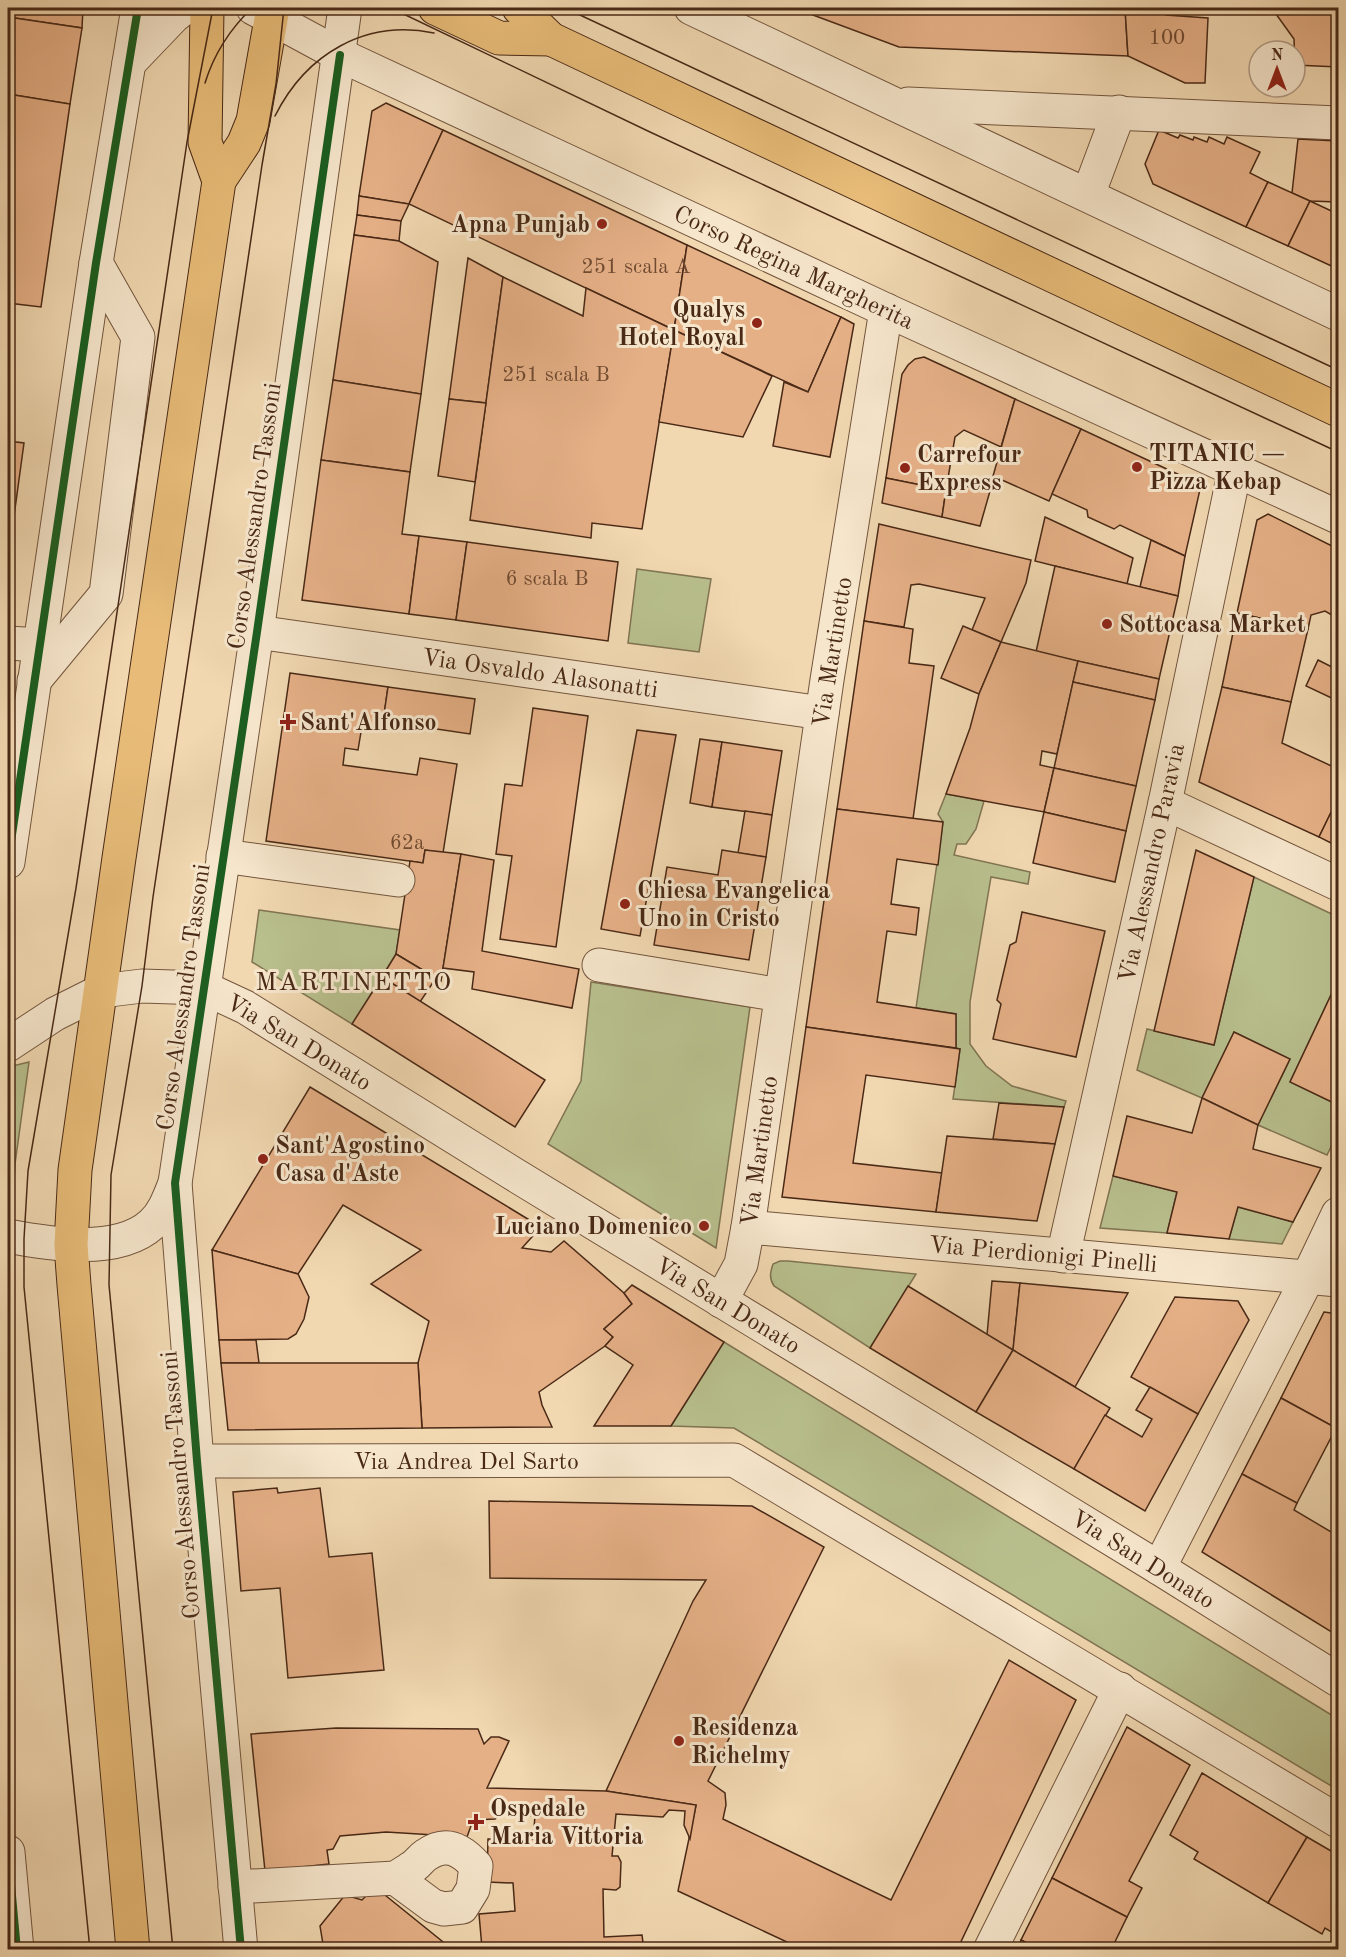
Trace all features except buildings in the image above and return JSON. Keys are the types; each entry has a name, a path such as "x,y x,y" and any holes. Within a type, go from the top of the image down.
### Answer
{"main road":[{"path":"207,8 205,142 219,181"},
{"path":"435,8 499,38 552,39"},
{"path":"519,8 552,39 1338,410"},
{"path":"133,1950 71,1245 75,1170 219,181 244,143 253,121 266,11"}],"street":[{"path":"8,862 96,263 138,8"},
{"path":"129,63 184,8"},
{"name":"Corso Alessandro Tassoni","path":"241,1950 197,1461 175,1183 257,632 345,8"},
{"path":"691,8 1338,314"},
{"name":"Corso Regina Margherita","path":"266,11 340,55 886,310 1338,517"},
{"path":"894,103 1338,123"},
{"path":"1088,195 1119,112"},
{"path":"33,681 106,594 138,337 96,263"},
{"name":"Via Martinetto","path":"721,1301 741,1264 748,1227 822,713 886,310"},
{"name":"Via Alessandro Paravia","path":"1063,1256 1165,803 1235,470"},
{"name":"Via Osvaldo Alasonatti","path":"257,632 822,713"},
{"path":"8,643 39,645"},
{"path":"1165,803 1338,884"},
{"name":"Corso Alessandro Tassoni","path":"223,856 398,880"},
{"path":"599,965 781,995"},
{"name":"Via San Donato","path":"8,1045 55,1014 101,991 142,986 204,988 245,1007 1338,1680"},
{"path":"8,1236 71,1245 109,1242 133,1235 152,1224 165,1208 175,1183"},
{"path":"1159,1568 1323,1278 1338,1214"},
{"name":"Via Pierdionigi Pinelli","path":"748,1227 1323,1278"},
{"name":"Via Andrea Del Sarto","path":"197,1461 734,1460 1120,1689"},
{"path":"990,1950 1120,1689 1338,1821"},
{"path":"8,1852 13,1932"},
{"path":"235,1887 394,1878"}],"green space":[{"path":"637,569 711,579 699,652 628,643"},
{"path":"946,794 984,801 976,829 966,844 957,844 954,855 1030,872 1028,884 991,877 970,1002 970,1044 986,1066 1012,1086 1066,1101 1064,1107 953,1099 960,1049 956,1048 956,1014 916,1008 943,822 938,814"},
{"path":"1254,877 1338,917 1338,980 1290,1082 1338,1105 1338,1132 1327,1155 1258,1125 1290,1059 1234,1032 1202,1098 1137,1070 1147,1029 1214,1045"},
{"path":"259,910 400,930 396,954 352,1024 252,962"},
{"path":"591,982 750,1007 716,1248 548,1144 581,1081"},
{"path":"29,1062 15,1164 12,1209 8,1207 8,1067"},
{"path":"1113,1176 1177,1192 1167,1233 1100,1228"},
{"path":"1238,1207 1293,1222 1282,1244 1229,1239"},
{"path":"780,1261 916,1274 870,1348 774,1286 771,1270 773,1264"},
{"path":"724,1342 1338,1719 1338,1790 734,1428 671,1426"}],"tram line":[{"path":"90,1950 24,1287 28,1171 76,888 187,142 213,8"},
{"path":"205,83 224,42 252,8"},
{"path":"173,1950 109,1285 111,1175 142,986 153,897 276,84 284,8"},
{"path":"391,8 650,132 1338,452"},
{"path":"565,8 1338,370"},
{"path":"275,116 303,75 340,46 384,31 409,30 434,33"}],"cycle path":[{"path":"8,862 96,263 138,8"},
{"path":"241,1950 197,1461 175,1183 340,55"},
{"path":"8,1852 17,1950"}],"place":[{"name":"Apna Punjab","path":"602,224"},
{"name":"Qualys Hotel Royal","path":"757,323"},
{"name":"TITANIC — Pizza Kebap","path":"1137,467"},
{"name":"Carrefour Express","path":"905,468"},
{"name":"Sottocasa Market","path":"1107,624"},
{"name":"Sant'Alfonso","path":"288,722"},
{"name":"Chiesa Evangelica Uno in Cristo","path":"625,904"},
{"name":"Sant'Agostino Casa d'Aste","path":"263,1159"},
{"name":"Luciano Domenico","path":"704,1226"},
{"name":"Residenza Richelmy","path":"679,1741"},
{"name":"Ospedale Maria Vittoria","path":"476,1822"}],"district":[{"name":"MARTINETTO","path":"354,981"}]}
